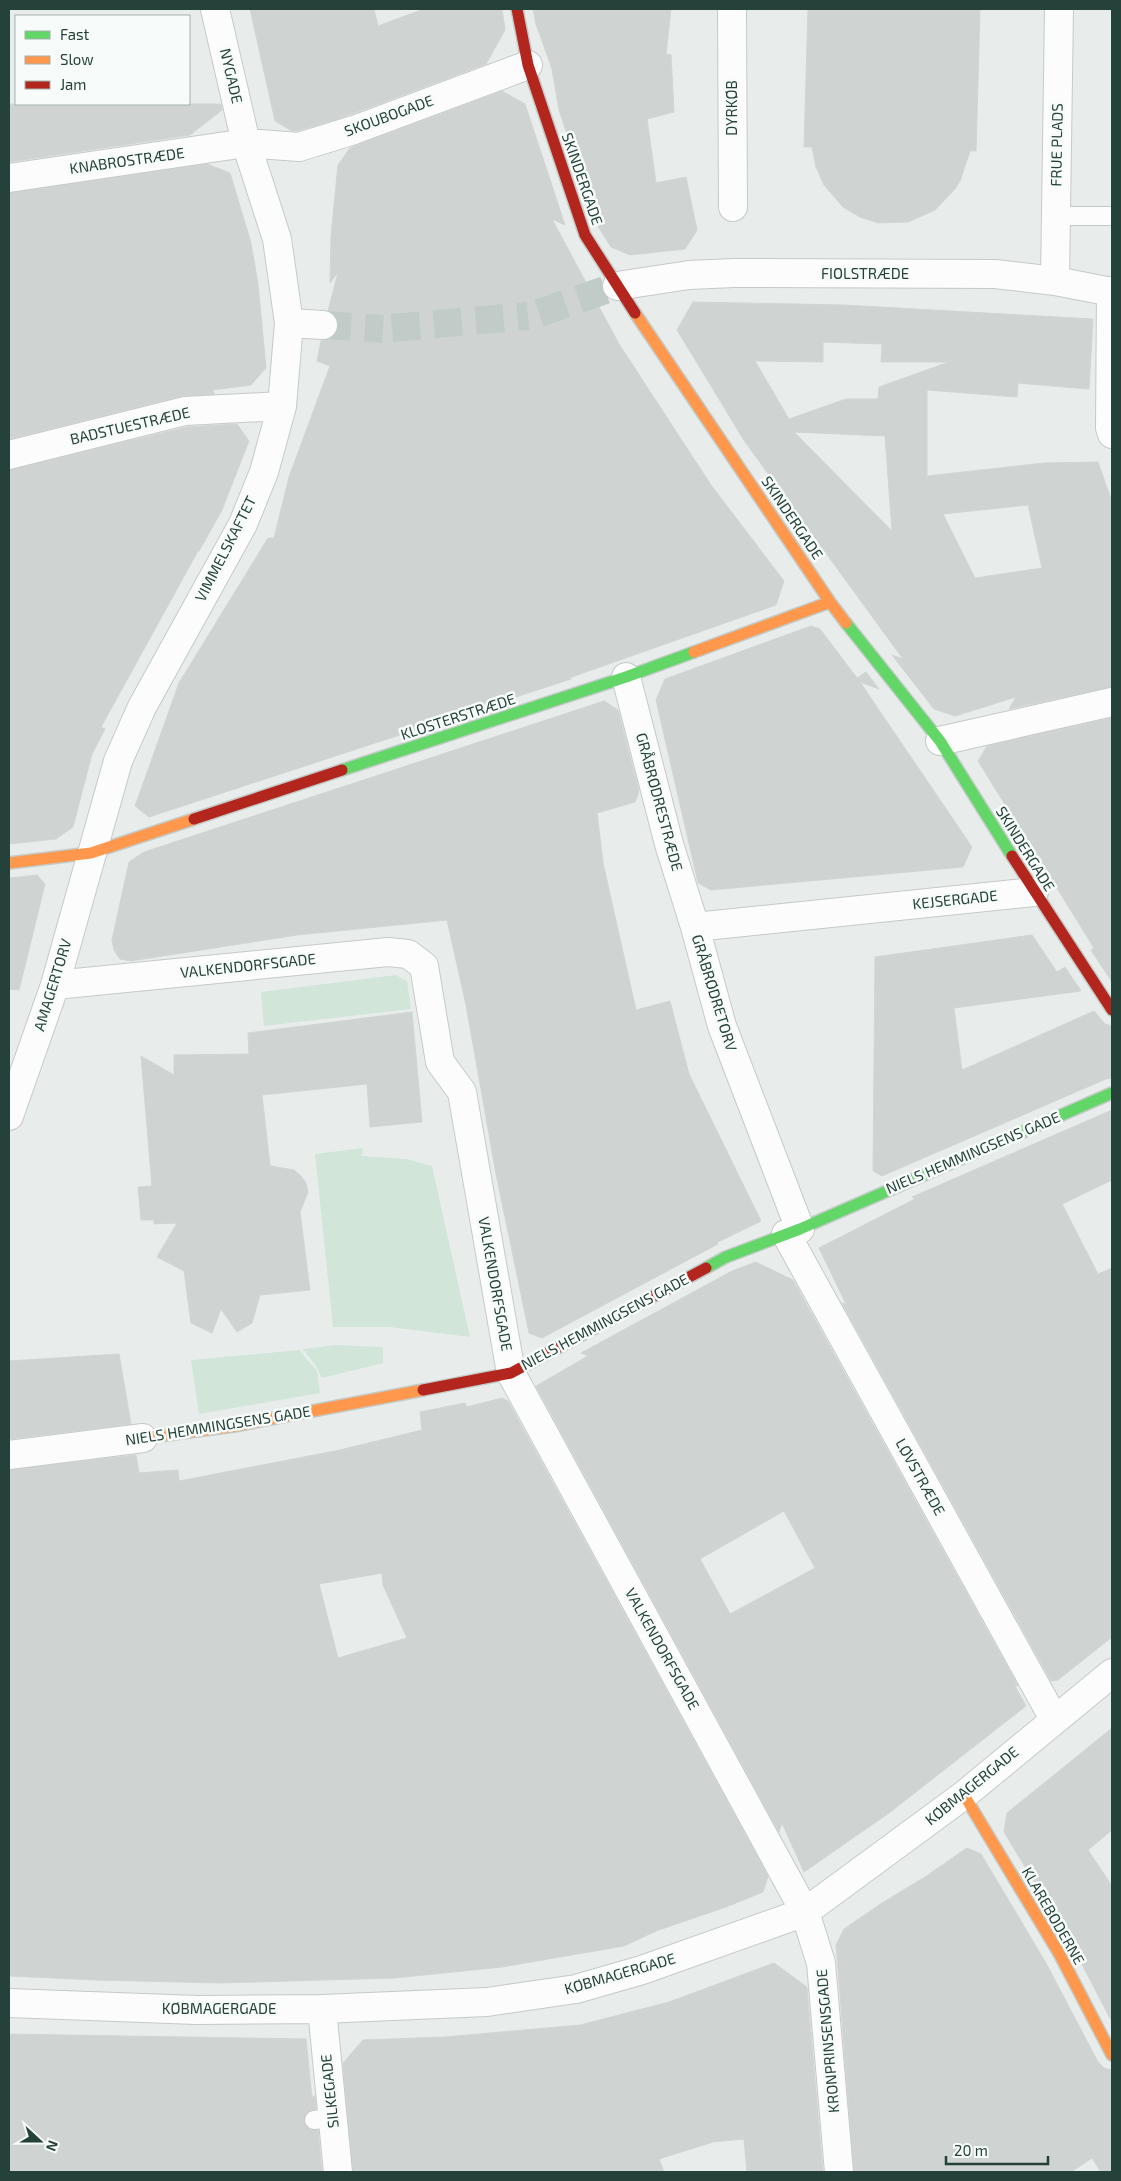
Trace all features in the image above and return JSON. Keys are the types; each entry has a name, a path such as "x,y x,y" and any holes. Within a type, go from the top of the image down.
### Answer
{"street":[{"name":"NYGADE","path":"215,9 246,143"},
{"name":"SKINDERGADE","path":"517,9 528,65 585,235 617,286 830,602 940,741 1034,892 1112,1010"},
{"name":"DYRKØB","path":"732,9 733,207"},
{"name":"FRUE PLADS","path":"1055,281 1059,9"},
{"name":"SKOUBOGADE","path":"246,143 299,147 354,130 528,65"},
{"name":"KNABROSTRÆDE","path":"9,178 246,143"},
{"name":"VIMMELSKAFTET","path":"92,853 118,761 142,707 242,524 264,472 282,406 289,323 277,238 246,143"},
{"name":"FIOLSTRÆDE","path":"617,286 689,275 734,273 995,274 1055,281 1112,292"},
{"path":"1112,292 1110,428 1112,434"},
{"path":"289,323 323,325"},
{"name":"BADSTUESTRÆDE","path":"9,455 185,411 282,406"},
{"name":"KLOSTERSTRÆDE","path":"9,863 92,853 626,678 830,602"},
{"name":"GRÅBRØDRESTRÆDE","path":"626,678 669,844 695,927"},
{"path":"940,741 1112,702"},
{"name":"AMAGERTORV","path":"9,1116 54,985 92,853"},
{"name":"KEJSERGADE","path":"876,908 1034,892"},
{"name":"GRÅBRØDRETORV","path":"793,1232 722,1026 695,927 782,916 876,908"},
{"name":"VALKENDORFSGADE","path":"54,985 388,952 408,954 424,966 440,1062 462,1092 512,1373 805,1912"},
{"name":"NIELS HEMMINGSENS GADE","path":"9,1455 234,1426 512,1373 726,1256 793,1232 1112,1093"},
{"name":"LØVSTRÆDE","path":"793,1232 1054,1719"},
{"name":"KØBMAGERGADE","path":"9,2003 197,2010 322,2009 487,2002 576,1989 642,1970 805,1912 964,1795 1112,1673"},
{"name":"KLAREBODERNE","path":"964,1795 1060,1955 1112,2055"},
{"name":"KRONPRINSENSGADE","path":"805,1912 821,1963 839,2172"},
{"name":"SILKEGADE","path":"322,2009 323,2119 338,2172"}],"lane":[{"path":"1056,216 1112,216"}],"green space":[{"path":"396,975 407,981 411,1009 264,1026 261,992"},
{"path":"363,1148 362,1156 407,1159 432,1166 470,1337 390,1327 333,1327 315,1154"},
{"path":"335,1345 383,1347 383,1363 322,1378 316,1366 303,1349"},
{"path":"299,1350 317,1371 320,1393 199,1414 191,1360"}],"building":[{"path":"250,9 374,9 378,26 424,9 502,9 505,30 486,64 338,119 292,131 275,121"},
{"path":"533,9 671,9 666,54 671,55 674,112 647,119 656,183 686,177 697,230 685,249 630,255 611,247 599,228 559,110 552,69 536,24"},
{"path":"808,9 980,9 976,151 970,151 960,181 935,210 908,222 878,223 860,217 843,207 824,185 816,167 812,147 804,147"},
{"path":"502,91 525,104 565,225 552,219 619,344 711,485 784,581 776,605 569,678 571,679 149,817 135,806 179,683 268,538 274,538 289,477 330,366 317,361 321,341 330,339 336,333 338,326 337,318 328,311 338,272 330,283 331,236 338,165 350,148"},
{"path":"9,104 221,104 222,110 190,135 9,162"},
{"path":"207,164 230,173 251,243 258,284 266,368 251,385 212,390 215,394 181,396 9,439 9,193"},
{"path":"693,302 844,305 1093,319 1089,389 1018,383 1017,397 927,390 927,476 1044,463 1098,462 1112,502 1112,687 1009,709 1016,697 955,716 934,709 892,655 903,659 745,442 677,330","holes":["823,342 882,344 881,362 949,362 879,387 878,399 846,399 789,419 755,361 823,362","794,432 885,436 892,531","1028,505 1042,568 975,578 943,514"]},
{"path":"237,424 249,441 222,510 101,727 105,729 92,754 73,827 56,839 9,844 9,470 187,427"},
{"path":"811,626 820,629 857,678 866,672 879,689 860,682 972,847 963,867 711,890 698,883 656,700 665,679"},
{"path":"604,701 618,710 639,791 635,802 597,813 603,863 636,1010 670,1001 689,1074 761,1221 716,1243 718,1244 542,1338 529,1333 496,1174 466,1005 447,920 297,935 131,961 120,959 114,950 112,940 129,862 144,852"},
{"path":"1112,718 1112,982 1091,950 1094,948 978,761 987,746"},
{"path":"37,875 45,884 19,990 9,989 9,878"},
{"path":"1032,935 1057,972 1065,967 1081,991 954,1008 962,1070 1094,1011 1105,1024 1112,1026 1112,1078 882,1176 873,1171 875,957"},
{"path":"412,1012 422,1122 370,1127 367,1084 262,1095 270,1166 294,1170 306,1183 308,1192 300,1212 310,1290 260,1295 252,1323 237,1332 221,1309 212,1333 191,1323 184,1271 157,1257 177,1223 154,1224 154,1220 141,1220 138,1187 152,1186 141,1056 174,1075 174,1055 249,1054 248,1033"},
{"path":"1112,1110 1112,1180 1062,1204 1098,1274 1112,1268 1112,1637 1058,1680 1051,1681 842,1303 846,1304 819,1248 915,1199 912,1197"},
{"path":"756,1262 793,1280 1018,1686 1015,1686 1026,1706 889,1813 804,1872 782,1823 779,1832 536,1386 588,1356 581,1353 732,1271","holes":["784,1511 815,1568 730,1614 700,1559"]},
{"path":"119,1354 131,1424 9,1439 9,1361"},
{"path":"502,1398 508,1401 768,1876 763,1892 656,1931 624,1946 502,1967 395,1978 221,1983 9,1976 9,1470 136,1455 139,1473 178,1470 179,1481 340,1450 422,1430 420,1412 465,1403 467,1407","holes":["382,1573 383,1585 407,1638 338,1658 319,1584"]},
{"path":"1112,1728 1112,1830 1088,1850 1112,1886 1112,2022 1073,1947 1004,1832 1007,1813"},
{"path":"967,1848 981,1854 1046,1963 1098,2062 1104,2068 1112,2070 1112,2172 1101,2172 1092,2158 1071,2172 854,2172 836,1945 844,1929"},
{"path":"774,1963 807,1987 823,2172 747,2172 744,2139 713,2142 659,2159 664,2172 353,2172 343,2063 363,2040 445,2037 580,2025 669,2002"},
{"path":"9,2034 306,2039 312,2098 315,2095 316,2109 307,2112 304,2122 309,2129 318,2130 322,2172 9,2172"}],"tunnel":[{"path":"539,313 617,286"},
{"path":"392,328 528,316"},
{"path":"323,325 383,329"}],"traffic: fast":[{"path":"846,623 940,741 1012,856"},
{"path":"342,770 626,677 694,652"},
{"path":"706,1268 726,1257 800,1229 1112,1093"}],"traffic: slow":[{"path":"635,313 846,623"},
{"path":"694,652 830,602"},
{"path":"9,863 91,853 194,819"},
{"path":"143,1438 234,1426 423,1390"},
{"path":"964,1795 1060,1955 1112,2055"}],"traffic: jam":[{"path":"517,9 528,65 585,235 635,313"},
{"path":"194,819 342,770"},
{"path":"1012,856 1112,1010"},
{"path":"423,1390 511,1373 706,1268"}]}
